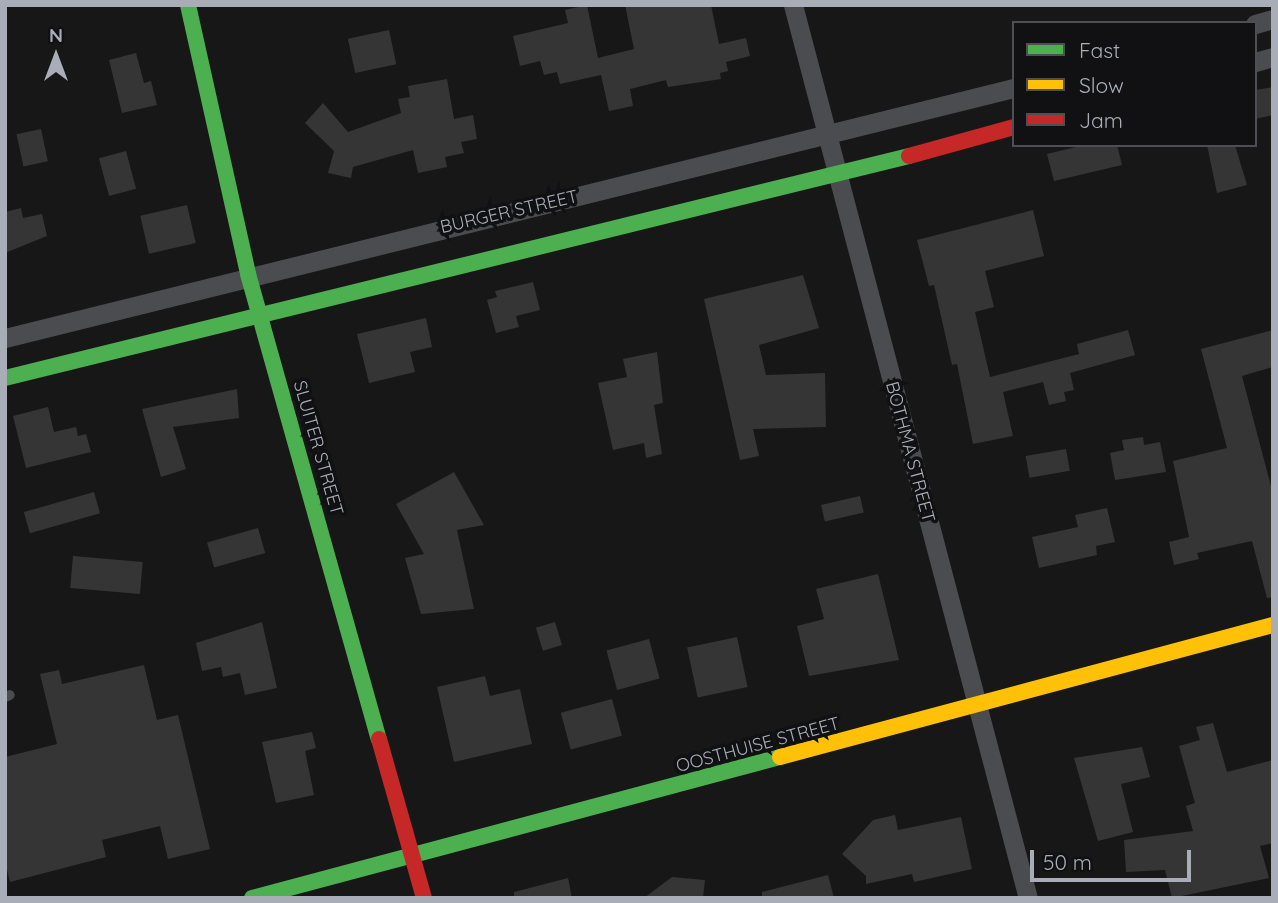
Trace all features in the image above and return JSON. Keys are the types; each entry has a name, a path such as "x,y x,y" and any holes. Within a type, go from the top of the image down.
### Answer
{"street":[{"name":"SLUITER STREET","path":"188,5 248,274 424,898"},
{"name":"BOTHMA STREET","path":"793,5 824,137 979,707 1028,898"},
{"name":"BURGER STREET","path":"5,338 248,274 824,137 1012,89"},
{"path":"5,378 836,176 1012,128"},
{"name":"OOSTHUISE STREET","path":"252,898 979,707 1273,625"}],"building":[{"path":"587,5 598,58 634,49 625,5 711,5 719,44 746,38 750,56 726,62 728,71 720,73 721,79 668,87 666,80 630,89 633,106 609,111 601,75 560,84 557,72 544,75 540,61 520,66 513,36 568,23 565,10"},
{"path":"389,30 396,64 355,73 348,39"},
{"path":"136,53 144,83 151,81 157,105 122,113 109,60"},
{"path":"447,79 454,119 473,115 477,139 461,142 464,153 445,157 447,167 418,173 413,150 353,167 351,178 328,173 334,151 305,123 323,103 348,132 401,113 398,99 410,97 408,86"},
{"path":"1273,87 1273,115 1257,119 1257,90"},
{"path":"41,129 48,161 23,166 17,134"},
{"path":"1076,147 1118,147 1122,165 1054,181 1047,154"},
{"path":"1207,147 1236,147 1247,185 1217,193"},
{"path":"126,151 136,189 109,196 99,158"},
{"path":"187,205 196,243 149,254 140,216"},
{"path":"21,208 23,218 42,214 47,236 5,253 5,212"},
{"path":"1033,210 1044,256 985,271 994,307 975,312 990,377 1079,354 1077,344 1128,330 1135,355 1070,373 1074,390 1064,392 1066,401 1049,405 1043,382 1003,392 1013,436 973,444 957,364 952,365 934,285 929,286 917,240"},
{"path":"803,275 819,328 759,345 766,375 825,373 826,427 753,429 759,456 740,460 704,299"},
{"path":"533,282 540,310 516,316 519,327 496,333 487,300 497,297 495,291"},
{"path":"426,318 432,347 410,352 415,372 369,383 357,334"},
{"path":"1273,330 1273,367 1242,376 1273,494 1273,597 1267,598 1252,541 1197,553 1199,559 1174,565 1169,542 1189,537 1173,461 1227,448 1201,349"},
{"path":"657,352 663,403 654,405 662,454 646,458 644,443 613,450 598,383 627,377 623,359"},
{"path":"237,389 239,418 173,427 186,469 161,477 142,409"},
{"path":"48,407 54,432 76,427 78,436 86,434 91,452 26,468 13,416"},
{"path":"1143,437 1144,445 1160,442 1166,472 1115,480 1110,453 1124,450 1122,440"},
{"path":"1066,449 1070,471 1029,478 1026,456"},
{"path":"454,472 484,525 457,530 474,609 421,614 405,558 424,554 396,504"},
{"path":"94,492 100,513 30,533 24,512"},
{"path":"860,496 864,513 825,522 821,505"},
{"path":"1107,508 1115,542 1096,546 1097,555 1039,568 1032,537 1078,527 1075,515"},
{"path":"258,528 265,553 214,568 207,543"},
{"path":"73,556 143,562 140,594 70,588"},
{"path":"878,574 899,660 809,676 797,626 824,619 816,589"},
{"path":"262,622 277,688 245,695 240,673 223,677 221,667 202,671 196,643"},
{"path":"555,622 562,645 543,651 536,628"},
{"path":"737,637 748,687 698,697 687,648"},
{"path":"649,639 660,679 617,690 606,650"},
{"path":"144,665 157,720 178,715 210,849 168,859 160,826 102,840 106,857 10,882 5,862 5,757 57,744 40,674 59,670 62,684"},
{"path":"485,676 490,696 520,689 532,744 454,762 437,687"},
{"path":"612,699 622,736 571,749 561,713"},
{"path":"1213,723 1227,772 1273,760 1273,843 1260,846 1269,878 1172,898 1165,870 1126,872 1124,840 1193,831 1186,806 1195,803 1179,746 1200,740 1196,727"},
{"path":"312,732 316,748 305,751 314,795 276,803 262,742"},
{"path":"1142,747 1150,777 1121,784 1133,832 1098,841 1074,758"},
{"path":"895,815 898,830 961,817 972,869 914,882 912,874 866,884 866,876 842,854 873,820"},
{"path":"828,875 834,898 762,898 762,892"},
{"path":"672,877 705,880 703,898 644,898"},
{"path":"568,878 572,898 514,898 514,892"}],"traffic: fast":[{"path":"188,5 248,274 379,739"},
{"path":"5,378 909,156"},
{"path":"252,898 780,757"}],"traffic: slow":[{"path":"780,757 1273,625"}],"traffic: jam":[{"path":"909,156 1012,128"},
{"path":"379,739 424,898"}]}
